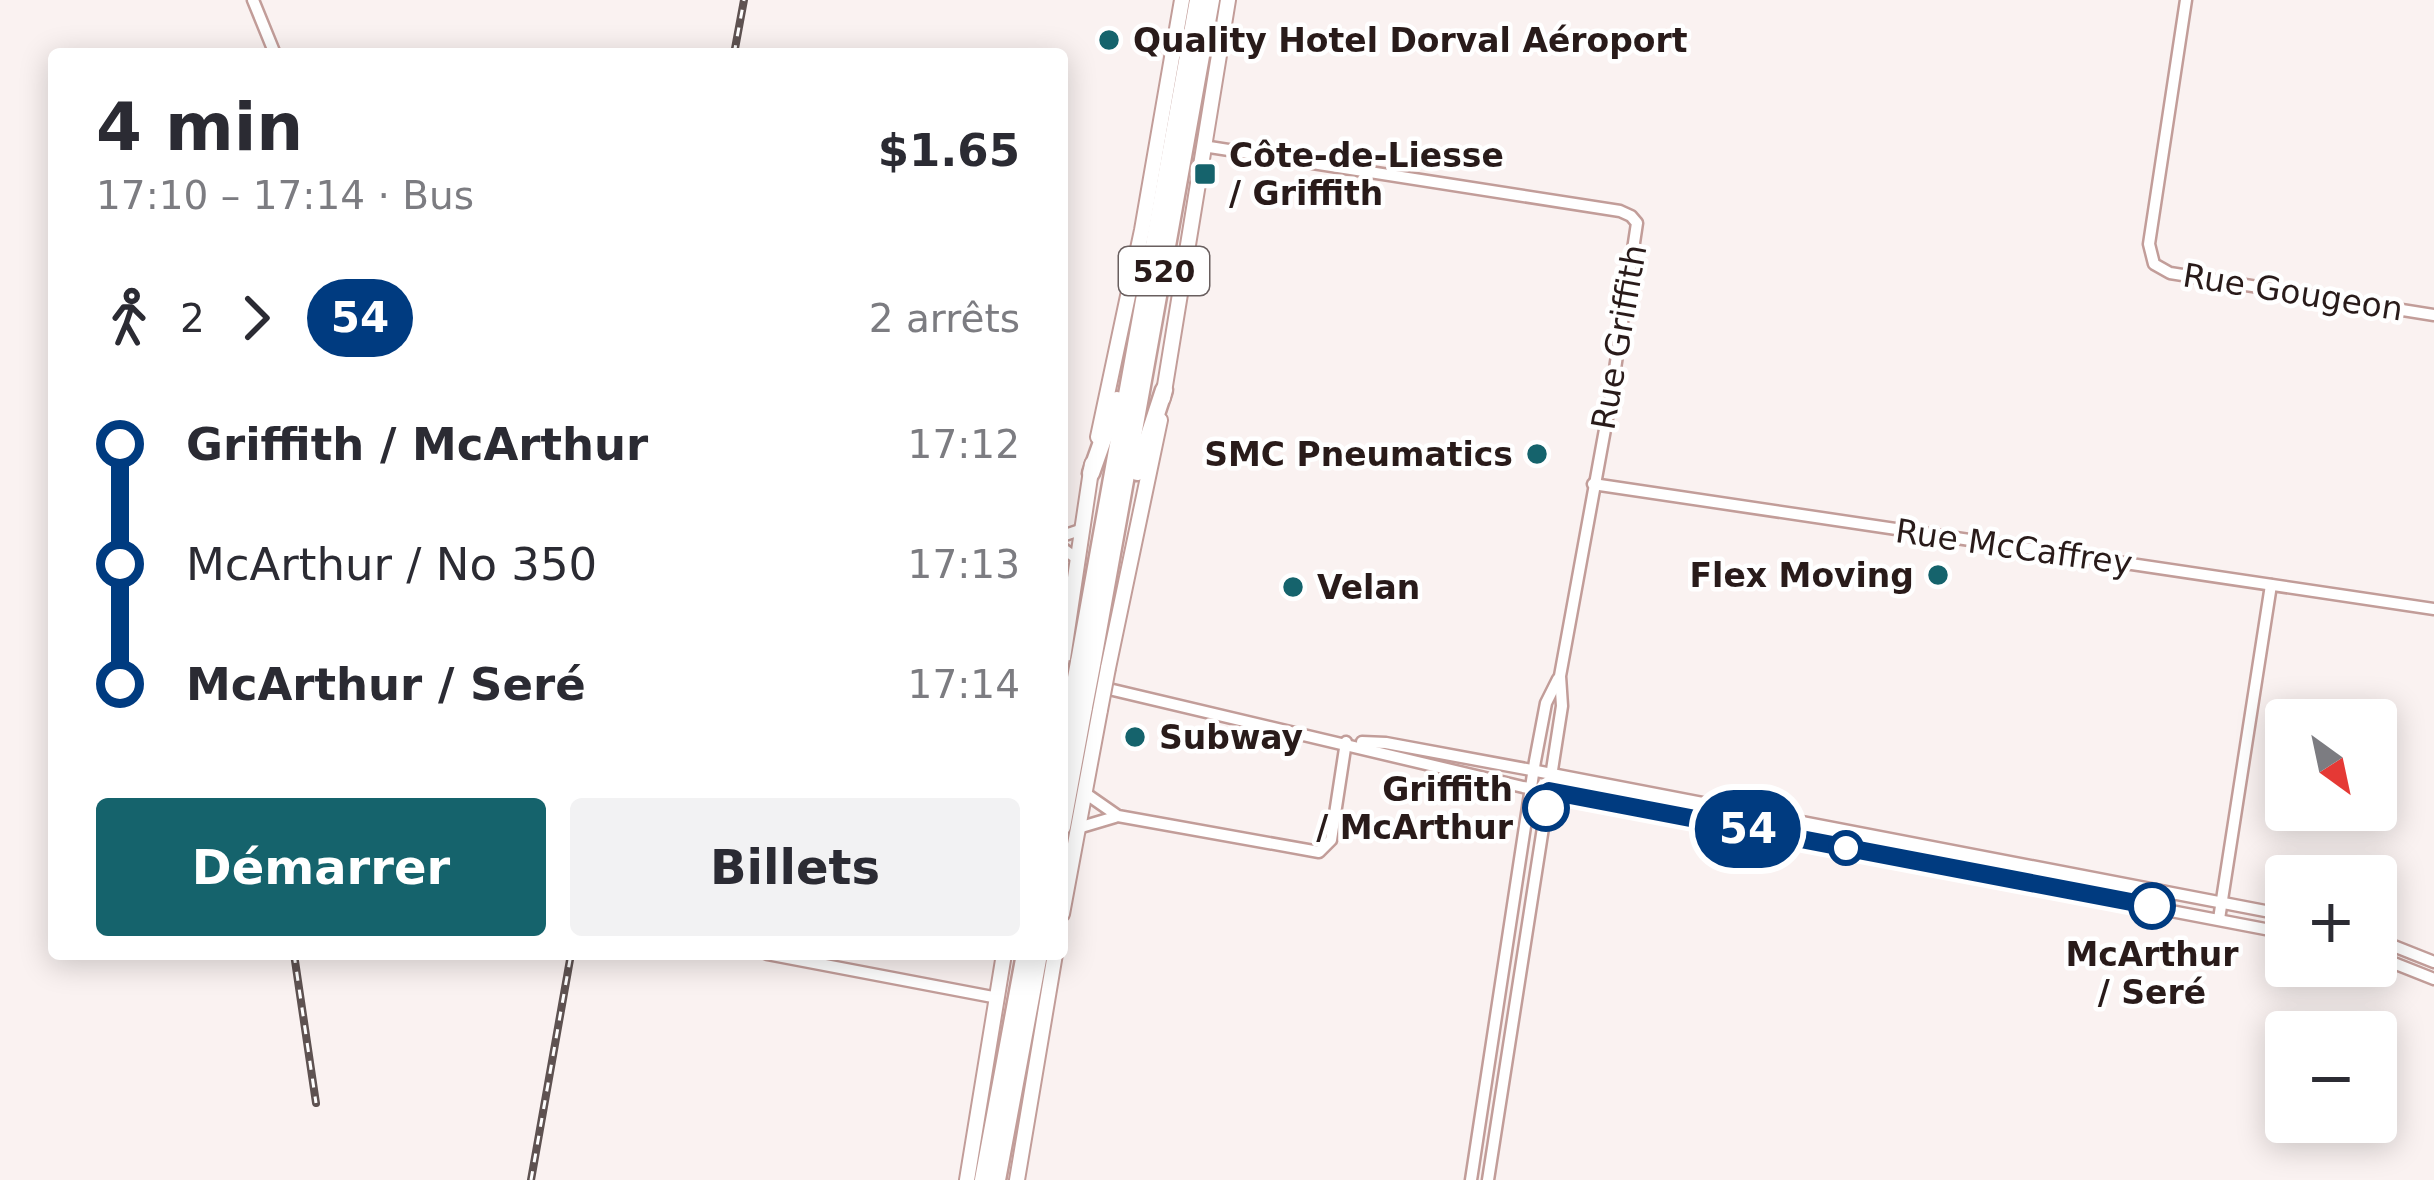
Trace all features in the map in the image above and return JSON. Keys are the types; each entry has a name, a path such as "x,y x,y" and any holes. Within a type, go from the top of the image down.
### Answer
{"highway":[{"name":"520","path":"1070,828 1085,707 1081,664 1198,0"},
{"name":"520","path":"1081,664 1115,542 1211,0"},
{"path":"1091,472 1142,319"},
{"path":"1115,542 1165,390"},
{"name":"520","path":"1068,740 1085,707"},
{"path":"983,1180 1023,960"},
{"path":"997,1180 1038,960"}],"main road":[{"path":"1081,664 1079,560 1091,472 1142,230 1182,0"},
{"path":"1081,664 1165,390 1228,0"},
{"path":"1070,828 1085,793 1085,707"},
{"path":"967,1180 1003,960"},
{"path":"1017,1180 1054,960"}],"street":[{"path":"253,0 273,48"},
{"name":"Rue Gougeon","path":"2186,0 2149,244 2154,264 2170,273 2434,315"},
{"name":"Rue Griffith","path":"1203,146 1631,216 1636,223 1560,676 1562,706 1488,1180"},
{"name":"Rue McCaffrey","path":"1593,484 2434,609"},
{"path":"1068,534 1083,530"},
{"path":"1068,552 1079,560"},
{"path":"2219,919 2271,585"},
{"name":"Rue Griffith","path":"1472,1180 1534,770 1546,703 1560,676"},
{"path":"1113,690 1531,788 2265,929"},
{"path":"1346,742 1386,743 1534,770 2265,911"},
{"path":"1085,793 1118,816 1319,852 1331,840 1346,742"},
{"path":"1070,828 1118,816"},
{"path":"2397,947 2434,962"},
{"path":"798,960 998,998"},
{"path":"2397,964 2434,979"}],"railway":[{"path":"735,48 744,0"},
{"path":"295,960 316,1103"},
{"path":"531,1180 570,960"}],"bus line":[{"name":"54","path":"1546,808 1549,791 2152,906"}],"place":[{"name":"Quality Hotel Dorval Aéroport","path":"1109,40"},
{"name":"Côte-de-Liesse / Griffith","path":"1205,174"},
{"name":"SMC Pneumatics","path":"1537,454"},
{"name":"Flex Moving","path":"1938,575"},
{"name":"Velan","path":"1293,587"},
{"name":"Subway","path":"1135,737"},
{"name":"Griffith / McArthur","path":"1546,808"},
{"name":"McArthur / Seré","path":"2152,906"}]}
